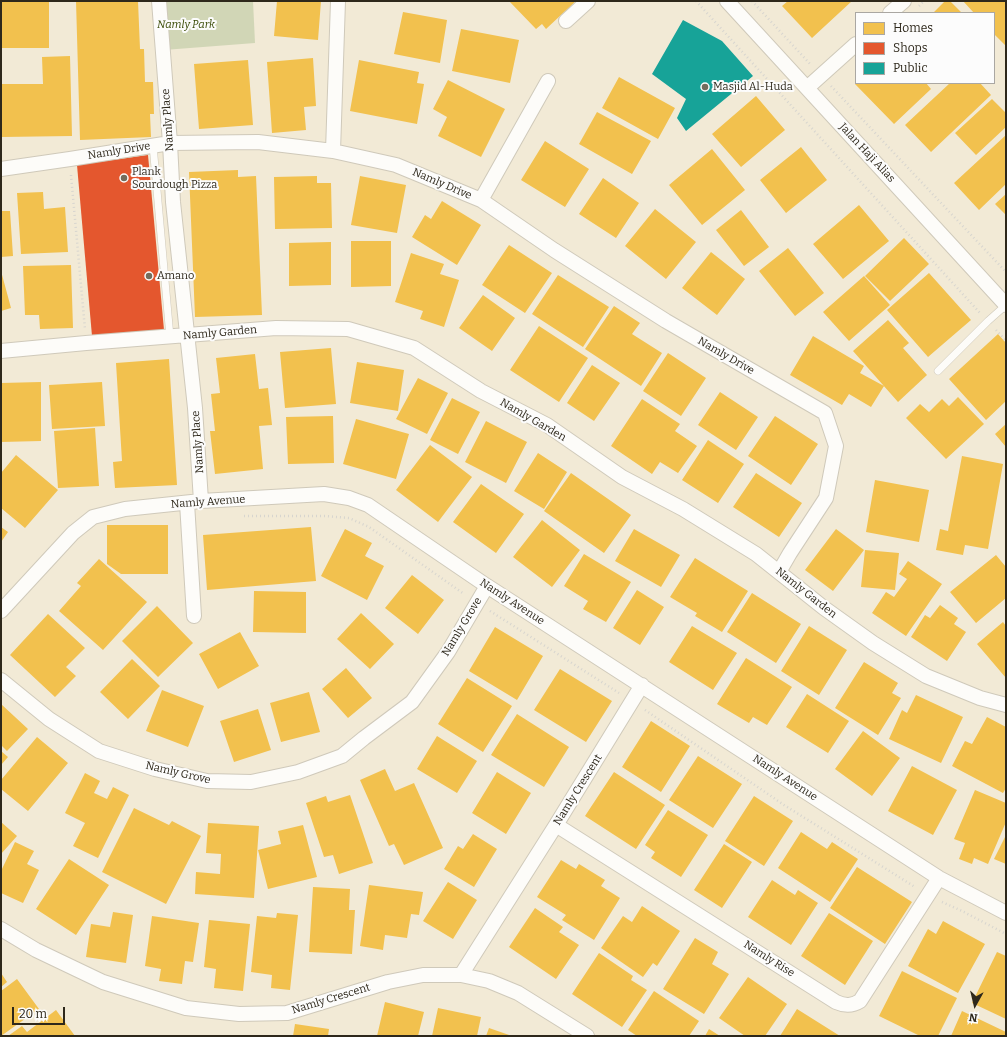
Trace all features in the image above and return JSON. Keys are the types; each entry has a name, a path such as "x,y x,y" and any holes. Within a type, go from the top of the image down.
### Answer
{"street":[{"name":"Namly Place","path":"159,1 173,202 195,408 201,501"},
{"path":"333,152 338,1"},
{"path":"566,21 588,1"},
{"name":"Jalan Haji Alias","path":"727,1 1006,305"},
{"path":"891,12 904,1"},
{"path":"807,88 855,45"},
{"name":"Namly Drive","path":"481,200 548,80"},
{"name":"Namly Drive","path":"1,169 153,146 170,142 258,142 333,152 396,165 481,200 554,250 666,322 825,413 836,446 826,498 779,572"},
{"name":"Namly Garden","path":"1,352 86,343 276,328 348,329 414,348 481,391 546,425 622,477 683,509 756,554 824,608 873,643 926,676 980,698 1006,706"},
{"name":"Namly Avenue","path":"1,611 73,533 93,517 125,509 201,501 324,494 349,498 368,505 487,586 939,878 1006,913"},
{"path":"187,503 194,616"},
{"name":"Namly Grove","path":"1,680 49,719 99,751 155,769 206,781 251,782 298,772 342,756 412,702 448,652 487,586"},
{"name":"Namly Crescent","path":"461,975 642,685"},
{"name":"Namly Rise","path":"556,825 842,1005 855,1004 860,1001 939,878"},
{"name":"Namly Crescent","path":"1,928 36,950 103,982 186,1008 239,1014 288,1013 388,982 423,975 461,975 489,981 518,993 587,1036"}],"lane":[{"name":"Namly Place","path":"153,146 170,337"},
{"path":"938,371 1006,305"}],"path":[{"path":"696,1 1006,341"},
{"path":"752,1 1006,272"},
{"path":"70,159 86,343"},
{"path":"241,516 325,516 349,518 368,527 477,603 632,702 784,805 928,895 1006,934"}],"green space":[{"name":"Namly Park","path":"159,1 253,1 255,43 164,50"}],"building: Homes":[{"path":"1,1 49,1 49,48 1,48"},
{"path":"76,1 138,1 140,49 144,49 145,82 153,82 154,114 150,114 151,137 80,140"},
{"path":"277,1 321,1 318,40 274,36"},
{"path":"509,1 576,1 546,29 542,24 536,29"},
{"path":"788,1 852,1 812,38 782,6"},
{"path":"945,1 950,1 961,12 934,12"},
{"path":"963,1 1006,1 1006,46 995,35 995,12 973,12"},
{"path":"403,12 447,20 440,63 394,54"},
{"path":"461,29 519,40 510,83 452,71"},
{"path":"70,56 72,136 2,137 1,84 43,84 42,57"},
{"path":"313,58 316,106 304,107 306,130 272,133 267,62"},
{"path":"248,60 253,125 199,129 194,64"},
{"path":"359,60 419,72 417,83 424,84 417,124 350,111"},
{"path":"619,77 675,108 658,139 602,108"},
{"path":"448,80 505,109 481,157 438,136 447,117 433,109"},
{"path":"855,84 927,84 931,89 894,124"},
{"path":"949,84 981,84 991,95 931,152 905,125"},
{"path":"756,96 785,130 741,167 712,134"},
{"path":"992,99 1006,113 1006,127 976,155 955,133"},
{"path":"597,112 651,141 632,174 579,144"},
{"path":"1006,135 1006,184 979,210 954,183"},
{"path":"545,141 589,169 565,207 521,180"},
{"path":"801,147 827,180 786,213 760,180"},
{"path":"712,149 745,190 702,225 669,185"},
{"path":"238,170 238,177 256,176 262,315 195,317 189,172"},
{"path":"317,176 317,183 331,183 332,228 275,229 274,177"},
{"path":"360,176 406,185 397,233 351,225"},
{"path":"603,178 639,203 616,238 579,214"},
{"path":"43,192 44,209 65,207 68,252 21,254 17,193"},
{"path":"1006,194 1006,215 995,204"},
{"path":"442,201 481,225 457,265 412,237 425,215 431,219"},
{"path":"859,205 889,241 843,279 813,244"},
{"path":"655,209 696,242 666,279 625,246"},
{"path":"741,210 769,247 744,266 716,230"},
{"path":"1,211 10,211 13,256 1,257"},
{"path":"904,238 929,264 890,301 865,276"},
{"path":"351,241 391,241 391,286 351,287"},
{"path":"331,242 331,285 289,286 289,243"},
{"path":"509,245 552,273 525,313 482,285"},
{"path":"788,248 824,293 795,316 759,271"},
{"path":"711,252 745,279 717,315 682,288"},
{"path":"411,253 444,264 440,274 459,280 444,327 420,319 423,311 395,302"},
{"path":"71,265 73,328 40,329 39,315 25,315 23,266"},
{"path":"1,271 11,308 1,311"},
{"path":"929,273 971,320 928,357 887,310"},
{"path":"558,275 609,307 583,347 532,314"},
{"path":"864,276 890,305 849,341 823,312"},
{"path":"483,295 515,318 492,351 459,328"},
{"path":"614,306 640,323 632,334 662,353 641,386 585,349"},
{"path":"888,320 909,343 903,348 927,375 898,402 853,351"},
{"path":"539,326 588,358 559,402 510,370"},
{"path":"998,334 1006,343 1006,401 986,420 949,379"},
{"path":"813,336 864,366 860,373 884,386 871,407 849,394 842,405 790,375"},
{"path":"331,348 336,404 285,408 280,352"},
{"path":"668,353 706,378 681,416 643,391"},
{"path":"255,354 259,389 268,388 272,425 259,426 263,469 215,474 210,431 215,431 211,394 220,393 216,358"},
{"path":"169,359 177,485 115,488 113,462 122,461 116,363"},
{"path":"357,362 404,370 398,411 350,403"},
{"path":"592,365 620,383 594,421 567,403"},
{"path":"418,378 448,393 427,434 396,419"},
{"path":"41,382 41,441 1,442 1,383"},
{"path":"102,382 105,426 52,429 49,385"},
{"path":"720,392 758,417 736,450 698,425"},
{"path":"958,397 984,424 946,459 906,418 920,404 929,412 942,399 949,406"},
{"path":"452,398 480,412 458,454 430,440"},
{"path":"642,399 680,424 675,431 697,446 678,473 660,462 652,474 611,446"},
{"path":"333,416 334,463 288,464 286,417"},
{"path":"775,416 818,444 791,485 748,456"},
{"path":"356,419 409,434 396,479 343,464"},
{"path":"486,421 527,442 506,483 465,462"},
{"path":"1006,424 1006,447 995,434"},
{"path":"95,428 99,486 58,488 54,431"},
{"path":"708,440 744,464 718,503 682,480"},
{"path":"430,445 472,477 438,522 396,490"},
{"path":"538,453 567,472 544,509 514,491"},
{"path":"16,455 58,490 25,528 1,508 1,473"},
{"path":"962,456 1003,464 988,549 965,545 963,555 936,550 940,529 948,531"},
{"path":"571,473 631,515 604,553 544,511"},
{"path":"756,473 802,503 779,537 733,507"},
{"path":"875,480 929,490 919,542 866,532"},
{"path":"481,484 524,514 496,553 453,522"},
{"path":"542,520 580,550 552,587 513,557"},
{"path":"107,525 168,525 168,574 121,574 107,564"},
{"path":"1,527 8,532 1,542"},
{"path":"311,527 316,581 207,590 203,535"},
{"path":"345,529 372,543 365,556 384,566 367,600 321,576"},
{"path":"634,529 680,555 661,587 615,561"},
{"path":"836,529 864,550 833,591 805,570"},
{"path":"865,550 899,553 895,590 861,587"},
{"path":"584,554 631,582 606,622 583,609 588,601 564,586"},
{"path":"996,555 1006,567 1006,598 976,623 950,592"},
{"path":"695,558 748,591 722,632 695,616 697,613 670,597"},
{"path":"99,559 147,602 103,650 59,611 81,586 77,583"},
{"path":"908,561 942,584 906,636 872,613 886,592 894,597 907,579 899,574"},
{"path":"412,575 444,600 418,634 385,608"},
{"path":"637,590 664,607 640,645 613,628"},
{"path":"254,591 306,592 306,633 253,632"},
{"path":"752,593 801,624 776,663 727,632"},
{"path":"940,605 958,618 954,624 966,632 947,661 911,637 925,615 930,618"},
{"path":"157,606 193,643 158,677 122,641"},
{"path":"361,613 394,644 370,669 337,639"},
{"path":"48,614 85,648 66,667 76,676 55,697 10,655"},
{"path":"1003,622 1006,626 1006,678 977,644"},
{"path":"692,626 737,653 713,690 669,662"},
{"path":"809,626 847,650 819,695 781,671"},
{"path":"495,627 543,656 517,700 469,671"},
{"path":"240,632 259,666 218,689 199,654"},
{"path":"746,658 792,687 767,725 753,717 749,723 717,704"},
{"path":"132,659 160,686 128,719 100,692"},
{"path":"864,662 898,683 892,693 901,698 878,735 835,708"},
{"path":"346,668 372,698 348,718 322,689"},
{"path":"560,669 612,701 586,742 534,710"},
{"path":"467,678 512,706 483,752 438,724"},
{"path":"162,690 204,706 188,747 146,731"},
{"path":"309,692 320,732 281,742 270,703"},
{"path":"807,694 849,721 828,753 786,727"},
{"path":"916,695 963,717 941,763 889,739 902,710 907,713"},
{"path":"1,704 28,729 7,751 1,745"},
{"path":"258,709 271,750 234,762 220,721"},
{"path":"517,714 569,747 544,787 491,755"},
{"path":"987,717 1006,727 1006,788 1003,793 952,766 965,741 972,744"},
{"path":"651,721 690,746 661,792 622,767"},
{"path":"863,731 900,758 872,796 835,769"},
{"path":"437,736 477,761 457,793 417,769"},
{"path":"37,737 68,763 28,811 1,789 1,780"},
{"path":"1,751 8,757 1,765"},
{"path":"698,756 742,784 713,828 669,800"},
{"path":"912,766 957,790 933,835 888,811"},
{"path":"385,769 395,791 414,783 443,848 404,865 394,844 389,846 360,780"},
{"path":"497,772 531,793 506,834 472,813"},
{"path":"614,772 665,805 636,849 585,816"},
{"path":"85,773 100,781 94,793 107,799 113,787 129,795 98,858 73,846 85,823 65,813"},
{"path":"975,790 1006,803 1006,822 988,864 974,858 972,864 959,859 965,843 954,839"},
{"path":"350,795 373,863 339,874 333,855 324,857 306,803 326,796 328,802"},
{"path":"754,796 793,821 764,866 725,841"},
{"path":"134,808 169,825 172,821 201,836 166,904 102,872"},
{"path":"668,810 708,835 681,877 651,858 655,852 645,845"},
{"path":"1,822 17,836 1,854"},
{"path":"208,823 259,826 254,898 195,894 196,872 220,874 221,854 206,853"},
{"path":"303,825 317,877 268,889 258,850 281,844 278,831"},
{"path":"801,832 827,849 832,842 858,859 830,902 778,868"},
{"path":"473,834 497,849 474,887 444,869 458,846 463,849"},
{"path":"1006,835 1006,864 994,859"},
{"path":"15,842 34,851 27,864 39,870 23,903 1,893 1,871"},
{"path":"724,844 752,862 722,908 694,890"},
{"path":"69,859 109,885 76,935 36,909"},
{"path":"561,860 576,869 579,864 605,880 601,886 620,898 594,940 562,920 566,915 537,897"},
{"path":"857,867 912,902 885,944 830,908"},
{"path":"772,880 795,895 798,890 818,903 791,945 748,917"},
{"path":"448,882 477,900 453,939 423,921"},
{"path":"369,885 423,892 419,915 411,914 407,938 385,935 383,950 360,946"},
{"path":"313,887 350,889 349,910 355,910 352,954 309,952"},
{"path":"642,906 680,931 657,966 653,963 643,977 601,948 623,916 632,922"},
{"path":"535,908 563,927 559,932 579,945 556,979 509,947"},
{"path":"113,912 133,915 126,963 86,957 91,924 110,927"},
{"path":"277,913 298,915 290,990 271,988 272,975 251,972 257,916 276,918"},
{"path":"829,913 873,941 845,985 801,956"},
{"path":"152,916 199,923 193,962 185,961 182,984 159,981 161,969 145,966"},
{"path":"209,920 250,924 243,991 214,988 216,969 204,967"},
{"path":"943,921 985,944 958,993 908,966 928,929 936,934"},
{"path":"695,938 718,952 712,964 729,974 704,1014 663,989"},
{"path":"997,952 1006,956 1006,1019 972,1003"},
{"path":"599,953 633,976 631,980 647,990 622,1027 572,994"},
{"path":"902,971 957,998 938,1036 920,1036 879,1016"},
{"path":"1,973 7,982 1,987"},
{"path":"748,977 787,1004 765,1036 745,1036 719,1018"},
{"path":"17,979 39,1009 1,1036 1,991"},
{"path":"654,991 699,1021 689,1036 637,1036 628,1030"},
{"path":"385,1002 424,1012 418,1036 377,1036"},
{"path":"438,1008 481,1017 477,1036 432,1036"},
{"path":"797,1009 840,1036 780,1036"},
{"path":"56,1010 75,1036 8,1036 22,1026 27,1032"},
{"path":"962,1011 1006,1032 1006,1036 951,1036"},
{"path":"295,1024 329,1029 328,1036 293,1036"},
{"path":"489,1028 512,1036 486,1036"},
{"path":"709,1029 720,1036 705,1036"}],"building: Shops":[{"path":"148,155 164,330 92,336 77,165"}],"building: Public":[{"name":"Masjid Al-Huda","path":"683,20 722,41 753,76 686,131 677,118 686,99 652,74"}],"place":[{"name":"Masjid Al-Huda","path":"705,87"},
{"name":"Plank Sourdough Pizza","path":"124,178"},
{"name":"Amano","path":"149,276"}]}
